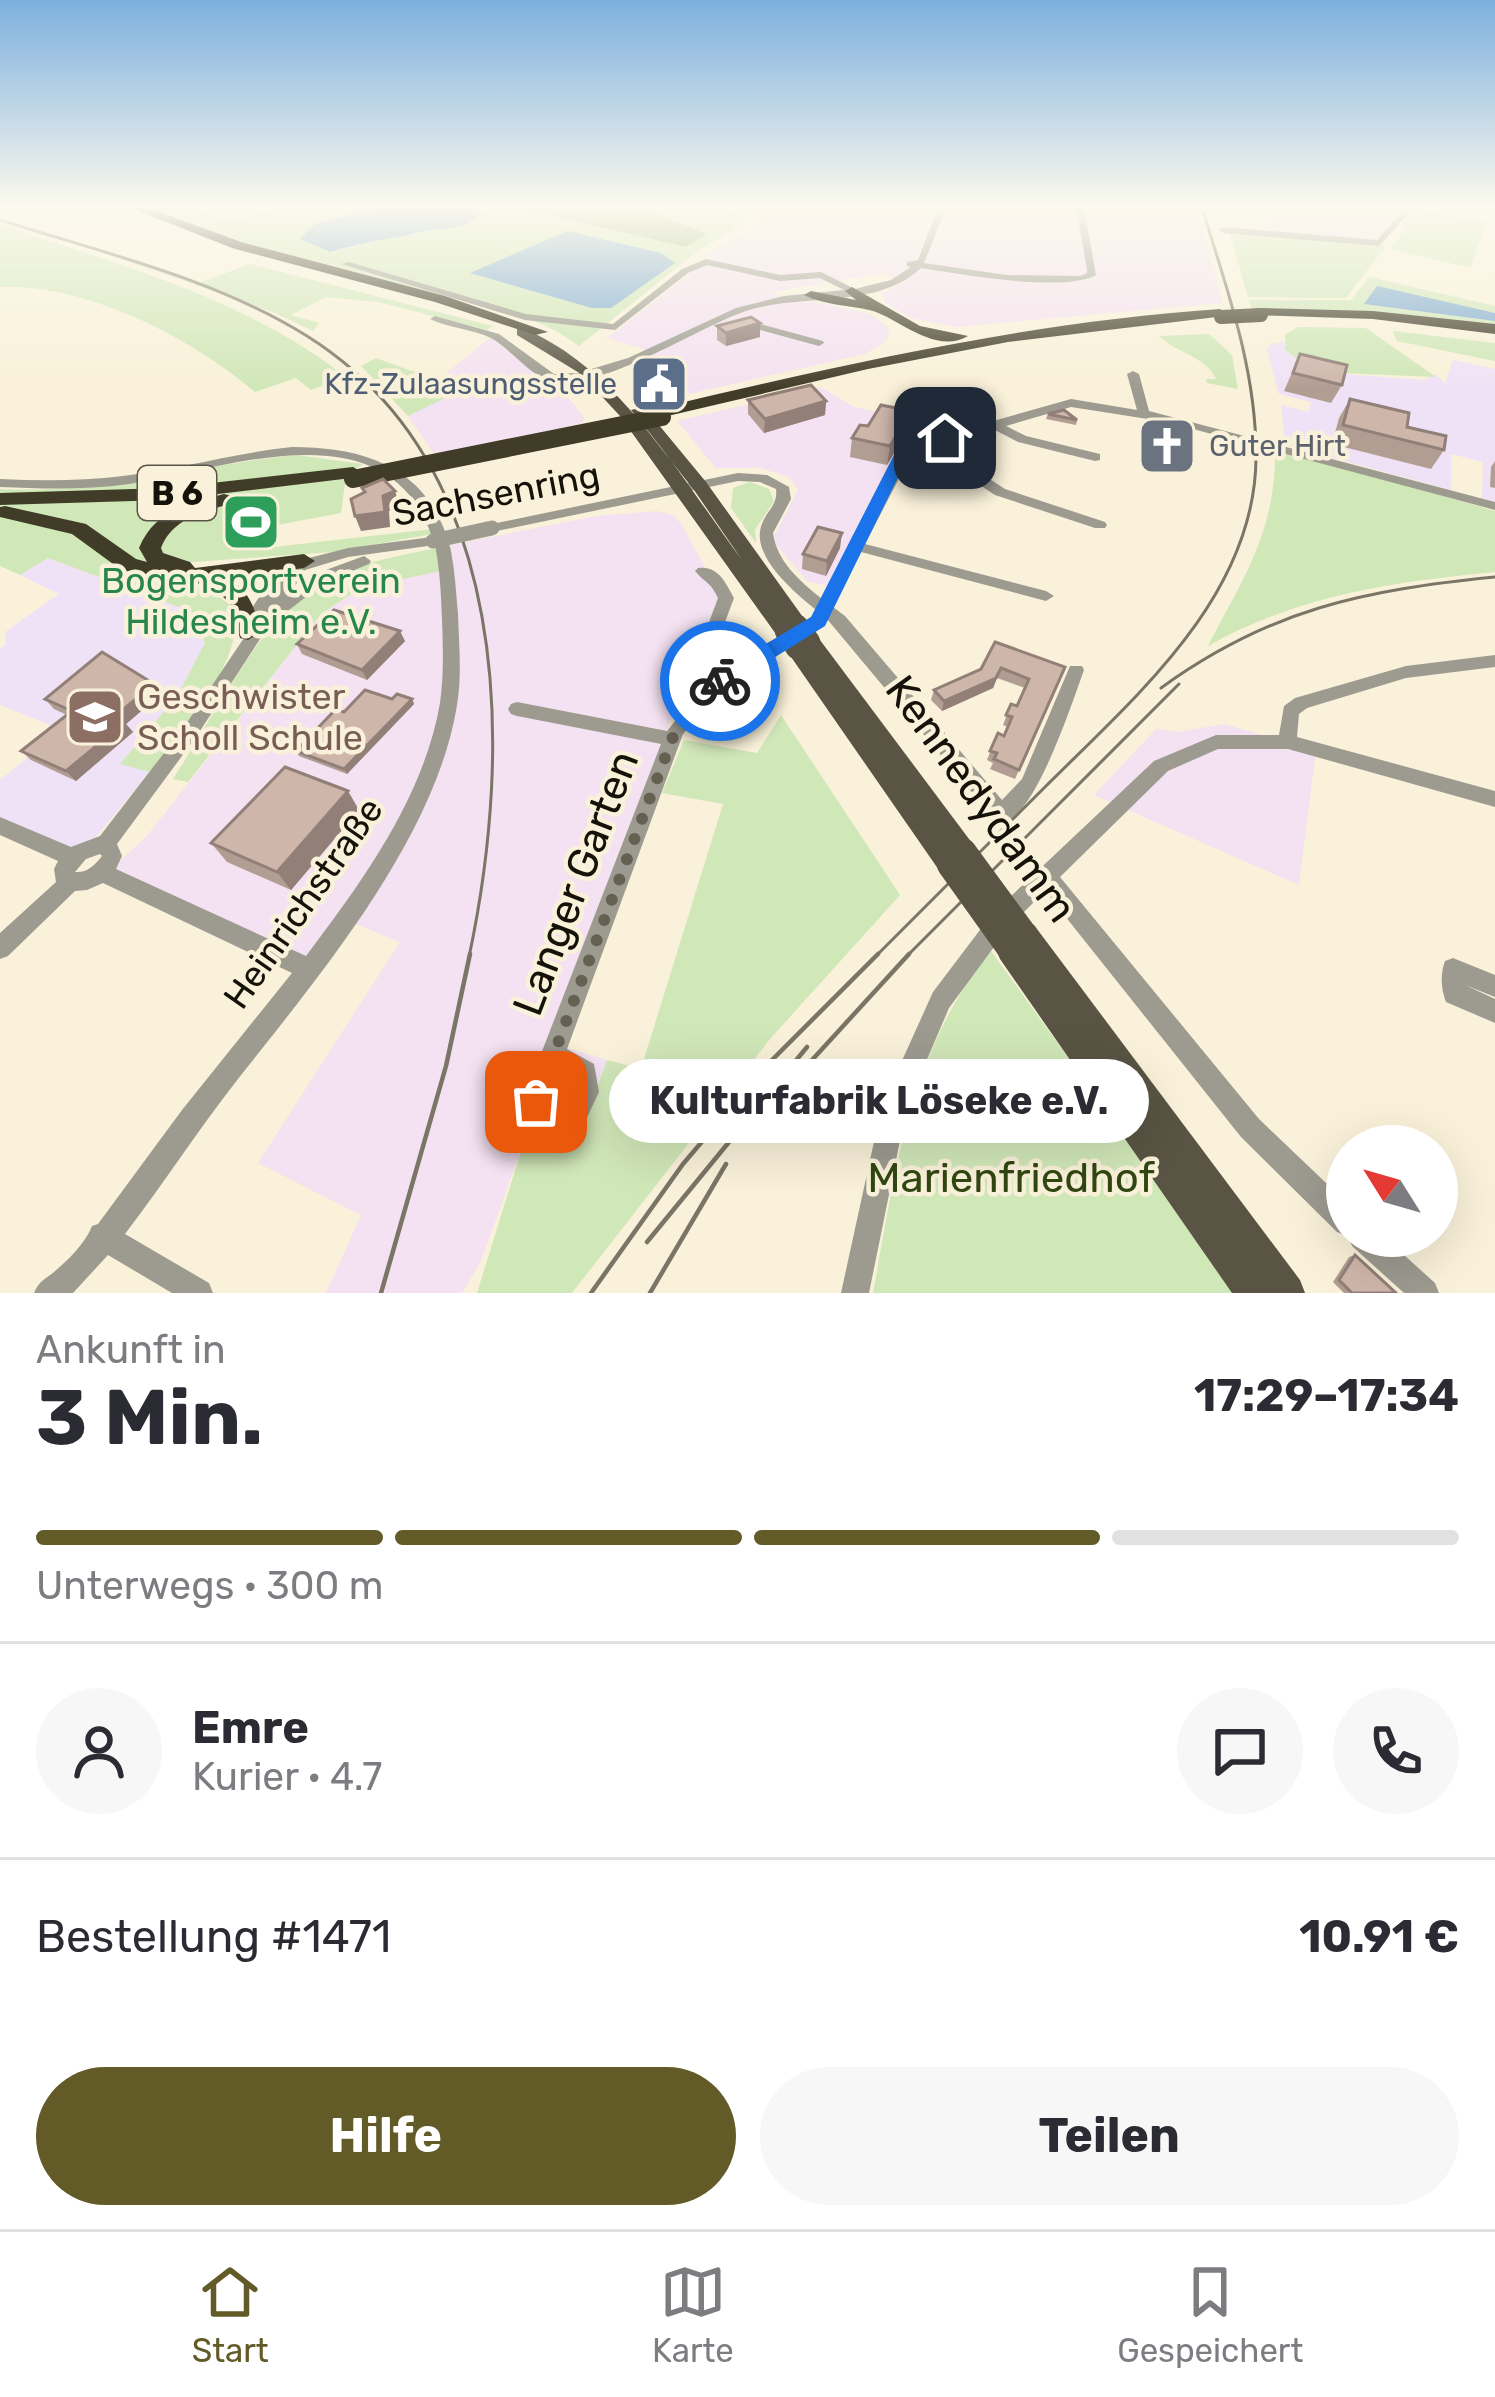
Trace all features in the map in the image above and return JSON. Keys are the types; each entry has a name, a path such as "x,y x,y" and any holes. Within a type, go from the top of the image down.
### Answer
{"highway":[{"path":"294,268 461,310 522,332"},
{"path":"319,268 474,307 540,332"},
{"path":"847,290 872,299 932,335 1070,326"},
{"path":"811,295 872,299 906,337 899,350 868,363"},
{"name":"B 6","path":"661,415 868,363 1070,326 1260,314 1495,331"},
{"name":"B 6","path":"0,506 128,503 277,490 1104,323"},
{"name":"B 6","path":"0,506 353,476"},
{"path":"277,490 178,515 153,536 152,554 168,564 192,567 304,561"},
{"path":"0,506 79,529 136,568 195,575 304,561"},
{"path":"195,575 236,592 254,630"}],"main road":[{"path":"522,332 588,367"},
{"path":"540,332 588,367"},
{"name":"Kennedydamm","path":"588,367 615,386 1017,941 1288,1293"},
{"name":"Kennedydamm","path":"588,367 632,411"},
{"name":"Kennedydamm","path":"1017,941 1254,1293"}],"street":[{"path":"361,268 525,316 615,327 691,268"},
{"path":"735,268 780,278 821,275 847,290"},
{"path":"435,320 494,336 548,376 631,359 724,314 847,290 905,268"},
{"path":"872,299 909,268"},
{"path":"943,268 1007,278 1081,279 1091,275 1092,268"},
{"path":"588,367 731,306 847,290"},
{"path":"724,314 819,343"},
{"path":"615,386 619,370 631,359"},
{"path":"1133,374 1144,414"},
{"path":"1076,670 1030,784 1002,814 839,620 825,610 899,459 914,447 1071,403 1242,437 1495,506"},
{"path":"993,424 1022,439 1095,457"},
{"name":"Heinrichstraße","path":"0,483 110,482 262,454 328,453 383,466 434,517 448,570 451,642 446,716 409,818 383,863 306,968 102,1236 59,1288 48,1293"},
{"path":"899,459 977,477 1000,492 1100,525"},
{"name":"Sachsenring","path":"304,561 391,550 750,476 782,487 784,499 765,537 810,603 825,610"},
{"path":"858,547 1046,596"},
{"path":"254,630 309,584 391,550"},
{"path":"70,882 63,874 72,857 86,848 105,845 239,659 272,586 304,561"},
{"path":"703,571 725,592 717,622 743,650 769,653"},
{"name":"Langer Garten","path":"553,1054 672,739 701,698 818,621 825,610"},
{"name":"Langer Garten","path":"701,698 694,684 717,622"},
{"path":"1288,742 1290,711 1307,700 1429,667 1495,661"},
{"name":"Langer Garten","path":"517,710 672,739"},
{"path":"855,1293 895,1106 917,1048 967,959 1045,875 1172,759 1216,742 1288,742 1495,800"},
{"path":"0,826 72,857"},
{"path":"0,948 70,882 89,880 102,872 112,856 105,845"},
{"path":"102,872 306,968"},
{"path":"1045,875 1250,1128 1326,1202"},
{"path":"1495,986 1453,969 1454,994 1495,1011"},
{"path":"102,1236 200,1293"},
{"path":"1385,1257 1425,1293"}],"shaded area":[{"path":"696,268 1214,268 1223,303 956,327 911,318 887,304 881,294 904,282 883,273 772,292 789,303 811,301 871,314 888,327 886,341 865,354 653,402 631,376 633,367 655,353 607,338"},
{"path":"491,337 547,381 557,383 585,419 581,424 435,455 408,416 447,395 427,389"},
{"path":"1284,342 1285,350 1315,372 1425,380 1435,374 1445,383 1453,360 1495,369 1495,502 1482,498 1483,462 1451,454 1451,490 1285,445 1281,405 1308,412 1311,402 1279,394 1267,350 1270,344"},
{"path":"821,387 854,407 915,420 828,586 807,581 772,540 798,490 789,477 761,468 716,468 677,421"},
{"path":"658,511 674,516 682,525 721,597 667,729 560,1046 607,1060 577,1145 528,1130 481,1261 462,1293 326,1293 361,1215 258,1163 400,942 346,920 313,966 110,870 146,837 322,613 361,588 449,569 446,546 596,516"},
{"name":"Geschwister Scholl Schule","path":"48,558 179,607 198,623 205,643 177,696 121,763 150,772 90,844 72,852 0,819 0,780 62,730 0,705 0,649 6,644 5,632 59,594 20,575"},
{"path":"1224,724 1316,751 1299,885 1094,795 1156,729 1178,732"}],"green space":[{"path":"0,268 130,268 266,325 346,377 311,390 296,378 255,392 201,352 136,318 67,294 0,287"},
{"path":"148,268 199,283 238,268 267,268 493,326 487,330 378,302 326,297 291,315 319,323 313,331"},
{"path":"330,268 676,268 579,346 505,310"},
{"path":"1240,268 1369,268 1346,298 1248,297"},
{"path":"1369,277 1495,306 1495,328 1252,309 1249,300 1351,300"},
{"path":"1298,327 1366,328 1436,377 1315,372 1285,350 1285,335"},
{"path":"1393,331 1495,343 1495,361 1397,341"},
{"path":"1209,334 1232,355 1238,389 1207,383 1206,379 1216,379 1205,365 1159,336"},
{"path":"376,358 436,380 428,390 449,396 408,416 361,366"},
{"path":"1275,448 1495,511 1495,572 1420,581 1312,603 1208,646 1256,552 1270,503"},
{"path":"296,455 363,464 346,476 341,513 277,525 274,547 433,529 432,534 332,552 178,563 160,582 201,589 236,610 229,654 207,696 150,772 120,764 177,696 205,643 198,623 179,607 48,558 20,575 0,566 0,489 112,483"},
{"path":"750,482 769,489 774,501 755,530 756,543 731,508 733,488"},
{"path":"446,546 450,569 361,588 322,613 188,782 173,779 256,648 294,602 345,571"},
{"path":"781,715 900,895 770,1039 572,1293 477,1293 528,1129 577,1144 607,1060 641,1069 723,804 662,793 684,740 757,753"},
{"name":"Marienfriedhof","path":"991,951 1239,1293 873,1293 899,1157 923,1071 963,990"}],"water":[{"path":"481,268 667,268 611,308 592,308 470,273"},
{"path":"1377,286 1495,313 1495,321 1364,304"}],"building":[{"path":"751,317 760,323 726,333 717,326"},
{"path":"1300,354 1347,365 1342,385 1293,373"},
{"path":"811,385 826,401 765,419 748,400"},
{"path":"1350,399 1409,413 1407,427 1446,436 1444,450 1343,425"},
{"path":"881,405 911,411 890,446 852,438 860,425 868,426"},
{"path":"1064,410 1077,420 1048,414"},
{"path":"1159,423 1193,426 1189,441 1152,438"},
{"path":"383,479 395,491 383,496 385,512 355,516 351,499"},
{"path":"818,527 842,533 827,561 803,554"},
{"path":"334,610 400,631 362,670 297,644"},
{"path":"995,642 1065,667 1019,770 994,759 997,753 990,751 998,733 1004,736 1012,717 1006,715 1011,704 1017,706 1029,679 1001,668 996,678 944,701 934,690 981,669"},
{"path":"102,652 154,684 113,718 125,722 66,771 21,751 72,711 45,699"},
{"path":"365,690 392,699 397,694 412,699 344,769 296,751 336,709 344,712"},
{"path":"285,767 348,791 277,872 211,843"},
{"path":"1357,1257 1396,1293 1352,1293 1339,1280"}],"railway":[{"path":"155,268 234,298 307,336 375,391 425,458 460,533 482,615 492,701 491,789 469,957"},
{"path":"875,957 1150,681 1212,600 1235,556 1250,508 1255,426 1239,331 1220,268"},
{"path":"1161,688 1241,639 1320,608 1403,589 1495,577"},
{"path":"909,954 1179,684"},
{"path":"381,1293 446,1066 470,954"},
{"path":"875,957 878,954"},
{"path":"802,1071 909,954"},
{"path":"906,957 909,954"},
{"path":"591,1293 683,1164 769,1063 875,957"},
{"path":"647,1242 807,1047"},
{"path":"650,1293 726,1164"}],"way so far":[{"path":"536,1102 672,739 689,711 720,681"}],"place":[{"name":"Kfz-Zulaasungsstelle","path":"659,384"},
{"name":"Guter Hirt","path":"1167,446"},
{"name":"Bogensportverein Hildesheim e.V.","path":"251,522"},
{"name":"Geschwister Scholl Schule","path":"95,717"},
{"name":"Kulturfabrik Löseke e.V.","path":"536,1102"}],"route":[{"path":"720,681 818,621 899,459 907,450 945,438"}]}
